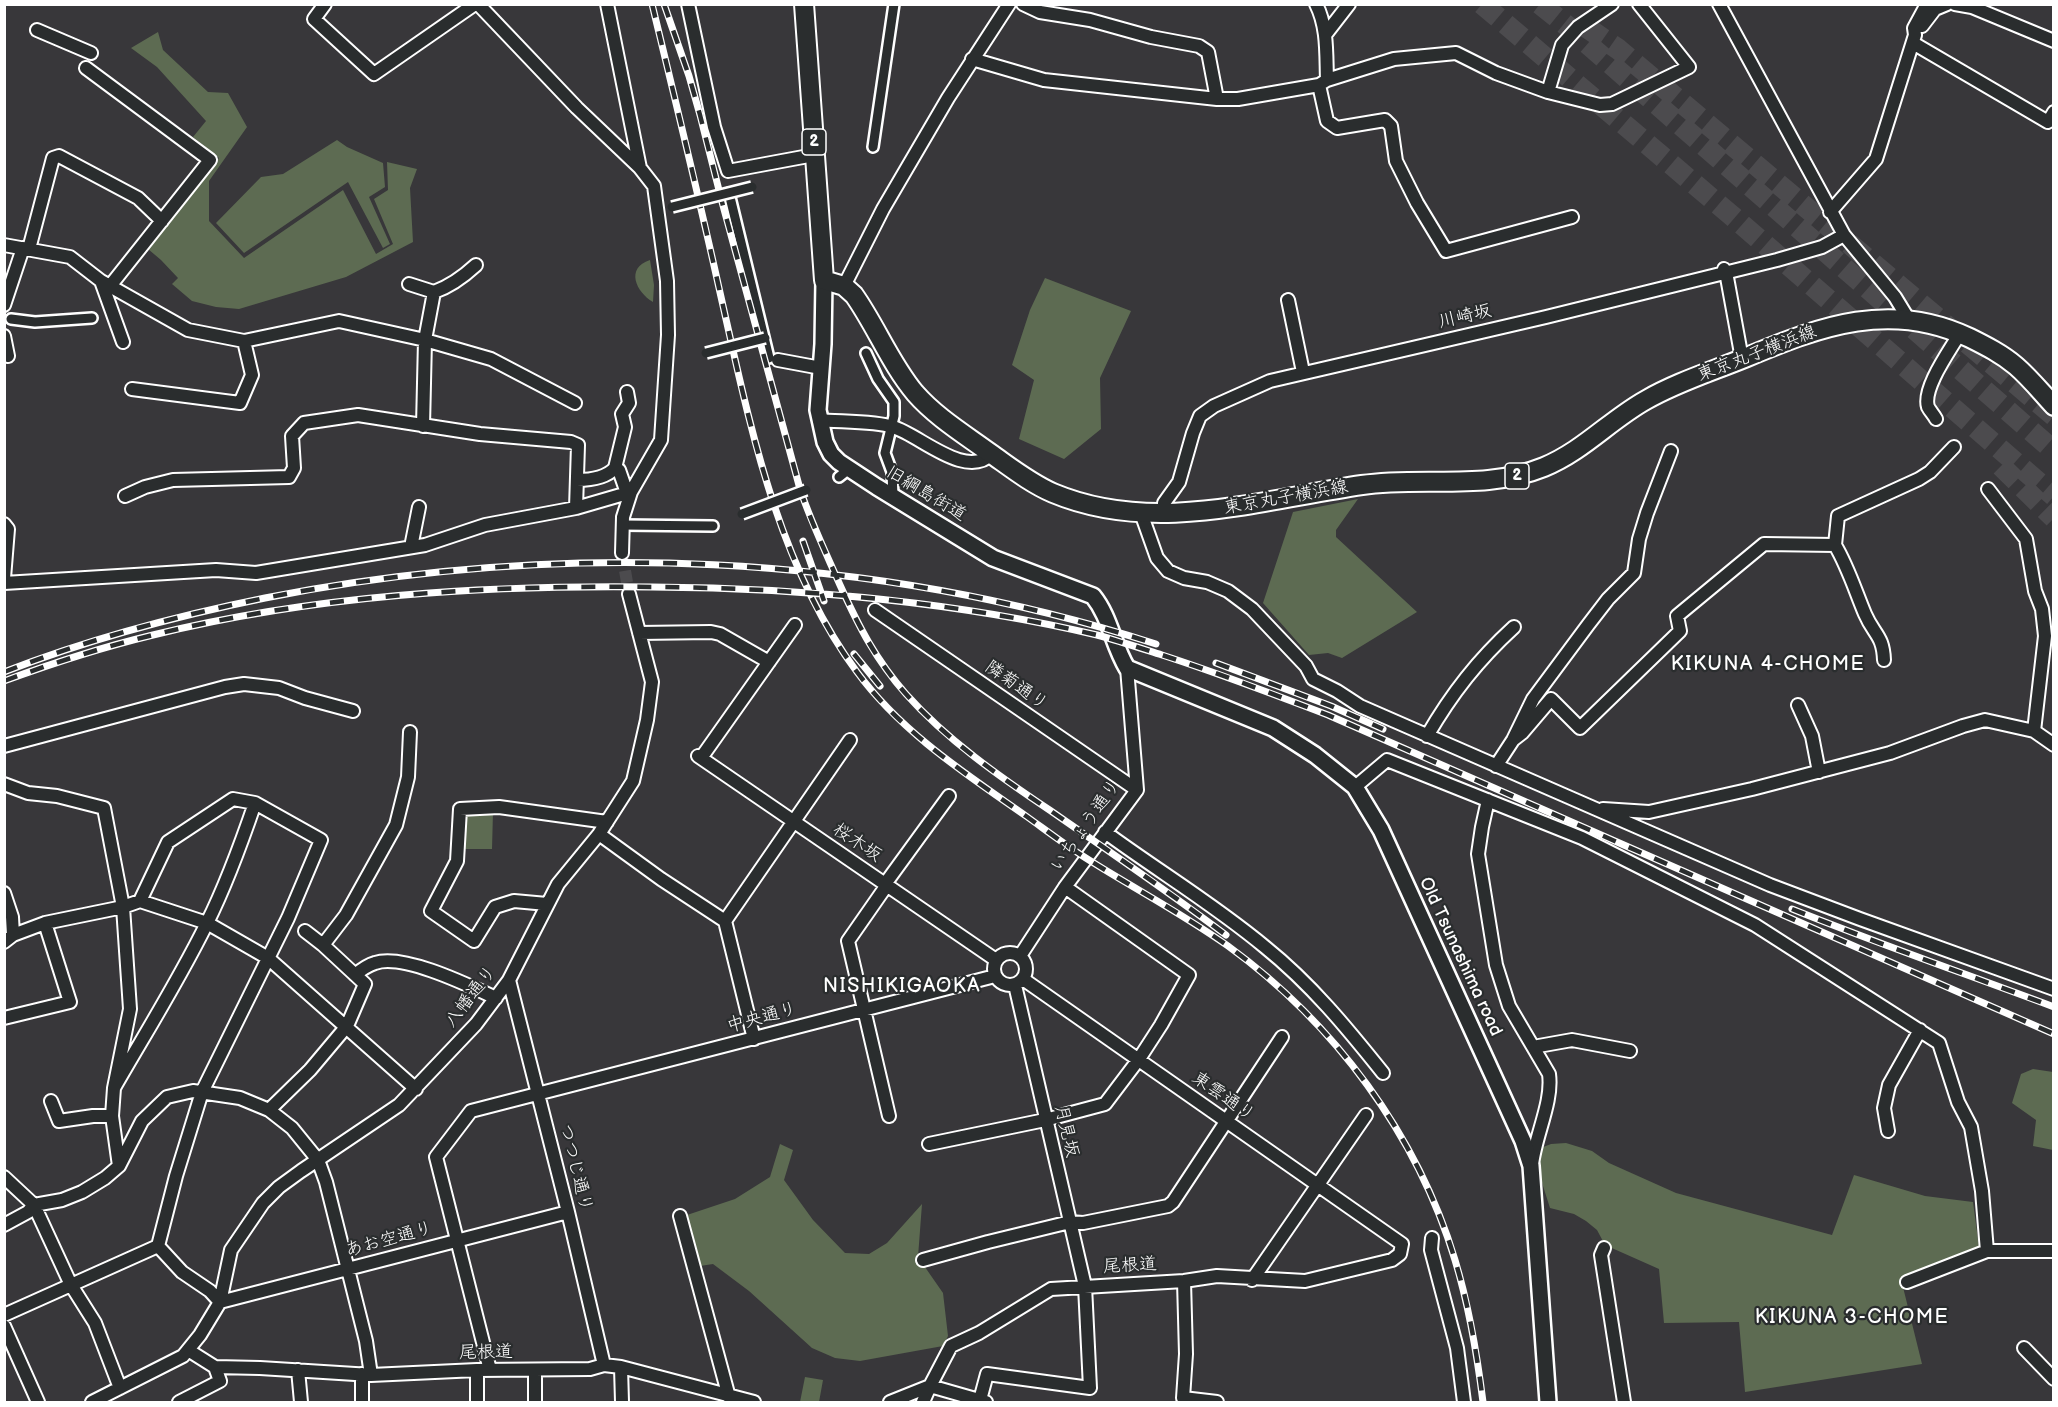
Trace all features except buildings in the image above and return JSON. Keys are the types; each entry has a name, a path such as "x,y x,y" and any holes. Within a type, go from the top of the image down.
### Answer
{"main road":[{"name":"2","path":"804,4 824,280"},
{"path":"824,280 844,286"},
{"name":"東京丸子横浜線","path":"844,286 861,304 901,374 916,394 943,419 1015,471 1052,492 1104,508 1141,513 1206,511 1385,482 1489,481 1524,474 1575,452 1629,410 1652,397 1795,337 1838,324 1874,318 1930,324 1960,333 1991,348 2028,378 2054,406"}],"street":[{"path":"325,4 314,19 374,74 476,4 577,108 640,168 654,186 668,281 668,335 661,440 629,492 622,525 622,553"},
{"path":"607,4 640,168"},
{"path":"688,4 714,127 728,171 814,155"},
{"path":"873,147 894,4"},
{"path":"844,286 920,145 972,59 1009,4"},
{"path":"1023,4 1056,15 1090,20 1151,37 1199,46 1208,52 1217,99"},
{"path":"1316,4 1322,16 1325,34 1323,82 1327,121 1337,128 1385,120 1391,126 1396,161 1417,203 1446,251 1572,217"},
{"path":"1325,34 1349,4"},
{"path":"972,59 1044,80 1217,99 1238,99 1323,82 1394,59 1456,53 1496,73 1548,92 1600,105 1612,104 1689,67 1639,4"},
{"path":"1719,4 1830,212 1844,235 1895,297 1909,320"},
{"path":"1914,39 1914,28 1927,4"},
{"path":"1830,212 1876,159 1914,39 1935,9 1947,4"},
{"path":"1955,4 1972,7 2054,41"},
{"path":"1548,92 1562,45 1578,27 1606,6"},
{"path":"37,30 91,53"},
{"path":"1914,39 2048,122 2054,112"},
{"path":"86,68 210,160 162,221 105,284"},
{"path":"4,305 26,249 53,158 59,156 138,198 162,221"},
{"path":"672,207 752,187"},
{"path":"729,193 765,338 773,359 821,368"},
{"name":"川崎坂","path":"1164,514 1164,502 1179,482 1200,416 1214,406 1270,381 1546,317 1822,247 1844,235"},
{"path":"4,245 70,257 105,284 188,330 244,341 339,321 425,340 490,359 575,403"},
{"path":"409,284 434,292 446,288 476,265"},
{"path":"1725,270 1742,359"},
{"name":"旧綱島街道","path":"824,280 819,420 825,442 844,473 893,497 993,558 1093,596 1101,606 1120,656 1127,668"},
{"path":"105,284 123,342"},
{"path":"423,426 425,340 434,292"},
{"path":"1288,300 1303,372"},
{"path":"11,319 35,322 92,318"},
{"path":"1936,419 1927,399 1930,387 1960,333"},
{"path":"4,336 8,356 4,355"},
{"path":"706,353 765,338"},
{"path":"132,389 240,403 252,375 244,341"},
{"path":"866,353 878,380 894,402 885,453 892,472 893,497"},
{"path":"576,480 592,479 611,472 615,468 626,427 622,414 629,403 627,393"},
{"path":"126,496 146,486 173,480 289,477 294,468 292,436 304,423 358,415 480,434 571,442 578,445 576,508"},
{"path":"819,420 891,426 915,436 949,458 978,463 986,460 992,454"},
{"path":"1884,660 1883,644 1866,616 1857,590 1835,545 1838,516 1919,479 1930,472 1954,447"},
{"path":"1496,766 1513,740 1533,699 1587,625 1608,599 1634,573 1639,539 1671,451"},
{"path":"615,468 619,470 629,492"},
{"path":"1988,489 2026,539 2036,591 2042,609 2045,636 2034,730"},
{"path":"742,514 806,490"},
{"path":"4,524 8,529 4,580 216,570 256,573 425,545 485,525 576,508 629,492"},
{"path":"411,547 419,507"},
{"path":"1141,513 1157,558 1168,571 1184,578 1207,582 1228,591 1252,609 1306,666 1313,679 1360,706 1770,885 2054,989"},
{"path":"622,525 713,526"},
{"path":"1513,740 1522,733 1551,699 1580,728 1680,631 1677,616 1764,544 1835,545"},
{"name":"八幡通り","path":"188,1350 200,1335 219,1302 231,1250 263,1203 279,1187 399,1105 476,1024 509,980 558,884 599,834 633,781 650,722 652,682 629,594"},
{"name":"隣菊通り","path":"875,610 1137,790"},
{"path":"639,633 711,632 720,634 769,662 795,625"},
{"path":"1427,736 1465,678 1514,627"},
{"name":"桜木坂","path":"769,662 699,757 996,960"},
{"name":"Old Tsunashima road","path":"1127,668 1273,728 1315,755 1355,787 1381,830 1523,1141 1531,1166 1548,1402"},
{"name":"いちょう通り","path":"1020,956 1065,887 1137,790 1127,668"},
{"path":"4,746 244,684 279,688 353,711"},
{"path":"1798,705 1812,736 1819,772"},
{"path":"1594,808 1650,812 1890,753 1966,724 1985,720 2034,730 2054,745"},
{"path":"323,945 346,915 396,825 408,777 410,732"},
{"path":"725,921 850,740"},
{"path":"1355,787 1387,759 1582,838 1755,925 1939,1043 1958,1102 1971,1127 1982,1191 1987,1251"},
{"path":"4,784 28,793 57,796 104,808 123,907 130,1008 114,1088 112,1116 119,1166"},
{"path":"890,1116 848,941 950,796"},
{"path":"140,901 168,842 233,799 255,803 321,840 290,920 268,958 202,1092 182,1154 158,1246"},
{"path":"1488,800 1478,854 1496,965 1509,1006 1549,1074 1551,1086 1531,1166"},
{"path":"114,1088 175,983 207,922 237,855 255,803"},
{"path":"547,904 514,901 495,907 474,941 431,911 457,861 459,809 499,807 607,822"},
{"path":"1105,832 1264,946 1310,987 1337,1016 1383,1073"},
{"path":"599,834 661,879 725,921 754,1039"},
{"path":"929,1144 1045,1120 1105,1104 1161,1025 1189,975 1065,887"},
{"path":"4,893 12,917 9,939"},
{"path":"9,939 45,923 123,907 140,901 207,922 268,958 416,1089"},
{"path":"4,921 9,939"},
{"path":"4,1018 70,1002 45,923"},
{"path":"269,1110 310,1070 347,1026 365,984 305,930"},
{"path":"1011,953 1020,956 1026,965 1025,974 1019,982 1005,985 995,976 996,960 1000,956 1011,953"},
{"path":"355,975 375,963 401,962 450,978 496,998"},
{"name":"中央通り","path":"458,1241 436,1157 471,1111 995,976"},
{"name":"つつじ通り","path":"509,980 604,1365"},
{"name":"東雲通り","path":"1019,982 1138,1059 1402,1244"},
{"name":"月見坂","path":"983,1401 987,1374 1090,1388 1085,1286 1045,1120 1019,982"},
{"path":"1888,1131 1884,1108 1889,1085 1920,1030"},
{"path":"924,1260 1070,1222 1083,1223 1168,1206 1173,1202 1282,1037"},
{"path":"1533,1047 1572,1040 1630,1051"},
{"path":"4,1225 28,1212 34,1205 62,1200 82,1192 105,1178 119,1166 142,1121 167,1097 193,1091 202,1092 240,1098 269,1110 292,1128 318,1160 326,1182 366,1341 367,1374 362,1402"},
{"path":"51,1101 59,1121 112,1116"},
{"path":"1252,1280 1366,1115"},
{"path":"4,1177 34,1205 71,1285 94,1323 120,1388"},
{"name":"あお空通り","path":"219,1302 568,1212"},
{"path":"680,1216 729,1397"},
{"path":"1432,1238 1431,1250 1457,1347 1464,1402"},
{"path":"458,1241 490,1370"},
{"name":"尾根道","path":"923,1402 951,1346 979,1333 1051,1289 1184,1281 1217,1276 1252,1280 1305,1281 1392,1260 1400,1254 1402,1244"},
{"path":"4,1315 158,1246"},
{"path":"158,1246 182,1272 210,1291 219,1302"},
{"path":"1604,1248 1601,1255 1624,1402"},
{"path":"1907,1282 1987,1251 2054,1251"},
{"path":"1184,1281 1186,1354 1183,1398 1218,1402"},
{"path":"4,1326 38,1402"},
{"path":"2024,1348 2054,1379"},
{"path":"92,1402 183,1356 188,1350 215,1367 220,1381 179,1402"},
{"name":"尾根道","path":"215,1367 367,1374 590,1369 604,1365 621,1367 754,1402"},
{"path":"621,1367 622,1402"},
{"path":"298,1370 301,1402"},
{"path":"477,1370 477,1402"},
{"path":"535,1370 535,1402"},
{"path":"890,1402 930,1386 983,1401"}],"green space":[{"path":"158,32 163,50 208,92 228,93 247,127 209,181 209,221 244,258 343,190 376,254 393,244 374,199 388,190 387,162 417,169 410,188 413,242 346,277 239,309 216,307 192,301 172,284 178,278 148,249 219,158 193,137 206,121 157,67 131,48"},
{"path":"337,140 383,163 385,187 369,197 390,244 383,248 348,182 244,253 216,223 261,177 283,174"},
{"path":"650,260 654,285 653,302 638,286 635,274 642,264"},
{"path":"1045,278 1131,311 1100,378 1101,429 1064,459 1019,439 1034,380 1012,365 1030,310"},
{"path":"1358,499 1336,530 1336,537 1417,612 1342,658 1328,653 1309,655 1263,603 1293,512"},
{"path":"493,812 492,849 463,849 465,815"},
{"path":"2033,1069 2053,1072 2053,1150 2033,1146 2036,1120 2012,1103 2021,1074"},
{"path":"1566,1143 1592,1151 1609,1163 1676,1193 1832,1235 1854,1175 1925,1196 1973,1202 1979,1247 1901,1279 1922,1364 1745,1392 1739,1322 1664,1323 1659,1269 1605,1245 1597,1230 1574,1214 1550,1208 1537,1167 1538,1149 1551,1144"},
{"path":"780,1144 793,1150 784,1180 813,1220 845,1253 869,1254 887,1243 922,1204 918,1257 943,1293 948,1336 943,1346 860,1361 835,1358 812,1348 749,1291 713,1264 700,1266 687,1215 735,1199 770,1177"},
{"path":"805,1377 823,1380 819,1402 800,1402"}],"tunnel":[{"path":"1482,4 1731,215 2054,496"},
{"path":"1540,4 2054,451"},
{"path":"1586,27 1618,49 2054,416"},
{"path":"2001,466 2054,518"},
{"path":"622,553 629,594"}],"railway":[{"path":"652,4 742,388 768,488 805,584 829,629 874,694 914,733 980,784 1073,850 1228,946 1267,976 1336,1046 1367,1085 1394,1126 1439,1213 1464,1295 1483,1402"},
{"path":"664,4 700,115 800,489 840,585 869,642 886,669 906,694 956,742 1013,785 1226,935"},
{"path":"803,541 824,601"},
{"path":"4,672 133,629 265,598 376,580 488,568 601,563 714,565 826,574 937,590 1047,613 1156,644"},
{"path":"4,681 116,645 214,621 276,610 401,595 527,588 708,588 876,599 987,613 1097,635 1204,669 1328,715 2054,1034"},
{"path":"854,654 880,686"},
{"path":"1216,663 1331,706 1383,729"},
{"path":"1792,909 2054,1007"}],"district":[{"name":"KIKUNA 4-CHOME","path":"1768,665"},
{"name":"NISHIKIGAOKA","path":"902,987"},
{"name":"KIKUNA 3-CHOME","path":"1852,1318"}]}
